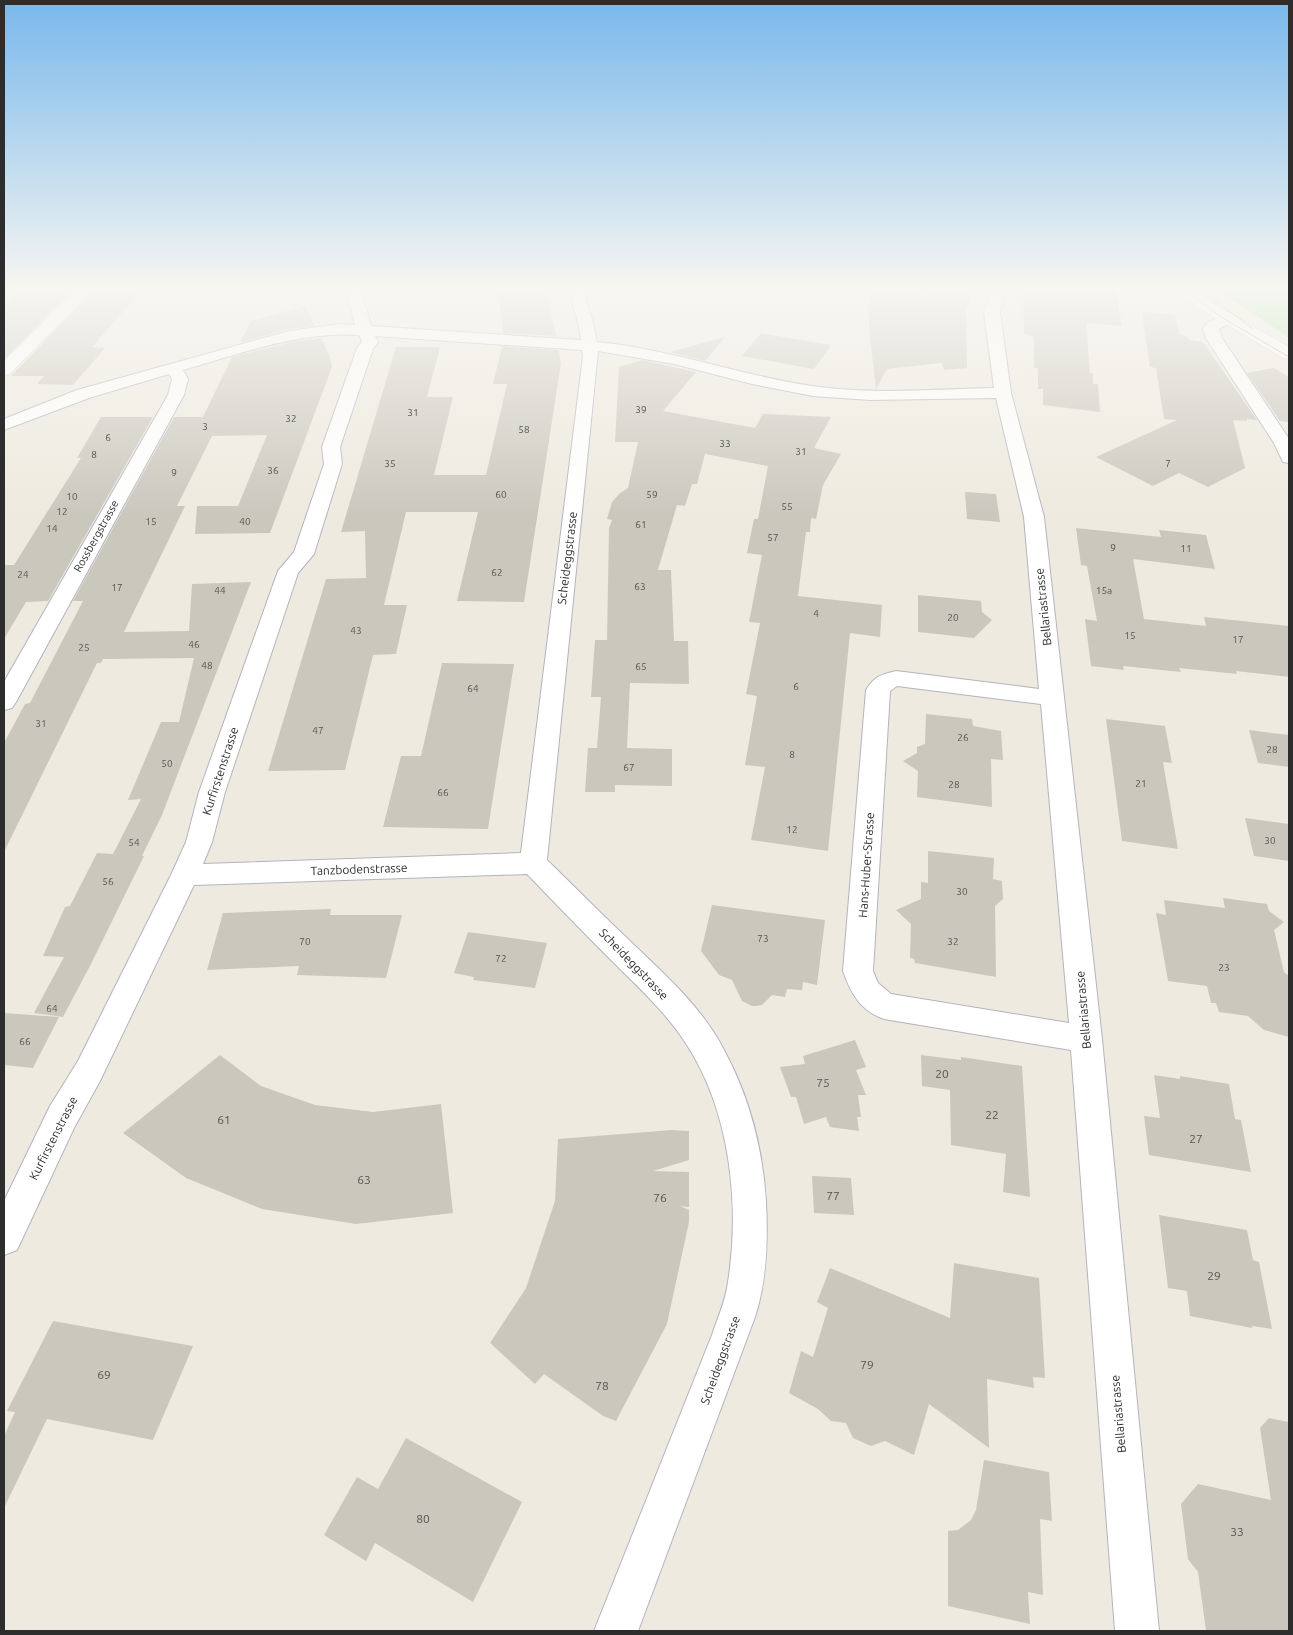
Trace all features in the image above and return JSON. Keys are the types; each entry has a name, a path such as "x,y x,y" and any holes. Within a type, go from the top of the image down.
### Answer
{"street":[{"path":"4,425 83,394 194,362"},
{"name":"Kurfirstenstrasse","path":"4,1238 62,1116 89,1071 185,875 199,842 212,792 288,571 304,554 333,464 331,447 360,362"},
{"name":"Scheideggstrasse","path":"590,362 533,863 663,992 697,1034 720,1076 735,1116 746,1170 749,1223 745,1289 731,1335 616,1631"},
{"path":"688,362 813,392 870,395 1003,393"},
{"name":"Bellariastrasse","path":"999,362 1003,393 1034,517 1086,1039 1137,1631"},
{"path":"1230,362 1283,443 1289,458"},
{"name":"Rossbergstrasse","path":"4,702 176,395 180,379 174,368"},
{"name":"Hans-Huber-Strasse","path":"1053,698 896,678 884,682 878,690 858,971 862,985 870,996 884,1006 1086,1039"},
{"name":"Tanzbodenstrasse","path":"185,875 533,863"}],"building":[{"path":"24,362 93,362 73,385 37,384 44,376 11,376"},
{"path":"229,362 331,362 332,367 270,533 195,534 197,506 238,506 267,435 212,436 177,506 185,506 124,632 189,631 192,584 251,582 162,815 92,962 63,1017 34,1013 64,957 43,956 65,907 70,906 97,853 113,854 141,799 128,800 161,722 179,722 194,658 103,659 101,663 97,663 4,852 4,743 25,704 30,703 83,601 73,601 174,417 203,417"},
{"path":"391,362 436,362 427,397 453,397 434,475 486,475 507,384 493,384 498,362 561,362 524,602 457,601 478,512 406,512 384,605 407,605 396,654 373,655 345,770 268,771 326,579 366,578 365,531 341,532"},
{"path":"634,362 652,362 696,372 663,411 755,428 763,414 831,417 814,448 841,454 823,485 816,519 811,518 810,532 806,532 798,596 882,605 880,637 850,633 828,851 751,840 765,767 745,765 757,696 746,694 760,623 749,622 762,555 747,553 754,519 758,519 768,466 705,454 697,484 692,484 685,506 677,505 658,570 671,570 674,641 688,641 689,684 630,683 627,748 672,749 672,786 615,785 615,792 585,792 588,748 597,748 601,697 591,697 595,640 607,640 609,528 612,520 607,519 612,502 620,493 628,488 638,442 615,442 619,367"},
{"path":"777,362 819,362 814,369"},
{"path":"873,362 967,362 967,368 944,370 942,363 887,369 876,389"},
{"path":"1034,362 1089,362 1090,373 1093,373 1093,384 1098,384 1100,412 1043,405 1043,389 1038,389 1038,368 1034,368"},
{"path":"1149,362 1217,362 1257,420 1233,420 1245,468 1208,487 1179,473 1153,486 1096,457 1177,420 1164,419 1156,368 1150,367"},
{"path":"1274,368 1289,377 1289,422 1280,421 1247,373"},
{"path":"101,417 153,417 48,601 26,602 4,639 4,565 14,565 81,458 77,458"},
{"path":"965,492 996,494 1000,522 967,519"},
{"path":"1076,528 1161,537 1159,530 1206,535 1215,569 1133,559 1144,619 1206,626 1204,617 1289,626 1289,677 1236,671 1237,674 1179,668 1181,672 1123,666 1124,670 1091,666 1085,619 1097,621 1087,566 1081,565"},
{"path":"918,595 981,601 982,612 992,620 974,638 918,632"},
{"path":"442,663 514,664 488,829 383,827 401,756 421,756"},
{"path":"926,714 972,719 973,726 1001,731 1003,760 991,759 992,807 917,797 918,771 903,761 917,753 917,747 925,744"},
{"path":"1106,719 1165,726 1172,763 1163,762 1178,849 1122,841"},
{"path":"1249,730 1289,735 1289,767 1258,763"},
{"path":"1245,818 1289,824 1289,861 1254,856"},
{"path":"928,851 994,858 993,879 1002,881 1003,899 995,906 996,977 915,963 914,959 910,958 911,924 896,910 921,899 921,882 928,883"},
{"path":"1223,898 1267,904 1269,911 1284,922 1274,930 1284,972 1289,976 1289,1037 1264,1030 1248,1016 1219,1012 1216,1003 1211,1003 1207,986 1168,981 1156,913 1166,915 1164,900 1225,908"},
{"path":"712,905 825,920 817,985 803,982 802,990 787,989 785,997 772,995 762,1005 752,1006 742,1001 732,980 719,975 701,951"},
{"path":"331,909 330,915 402,915 386,978 297,975 299,966 207,970 223,913"},
{"path":"468,932 547,943 535,988 473,980 474,977 454,973"},
{"path":"4,1013 59,1017 33,1068 4,1065"},
{"path":"855,1040 866,1067 856,1070 866,1095 858,1095 861,1117 857,1117 859,1131 830,1127 826,1117 804,1124 796,1097 791,1097 780,1067 805,1064 803,1056"},
{"path":"220,1055 261,1086 315,1105 373,1112 441,1104 453,1213 356,1224 262,1209 186,1178 123,1133"},
{"path":"921,1055 961,1060 961,1057 1022,1066 1030,1197 1003,1192 1006,1154 951,1145 950,1090 922,1086"},
{"path":"1154,1075 1180,1079 1180,1076 1229,1084 1235,1119 1241,1120 1251,1172 1149,1155 1144,1116 1160,1118"},
{"path":"672,1130 689,1131 689,1160 653,1171 689,1172 689,1207 680,1206 689,1210 689,1222 667,1324 616,1421 603,1416 544,1374 535,1384 490,1343 526,1288 555,1201 558,1139"},
{"path":"812,1176 851,1178 854,1215 814,1213"},
{"path":"1159,1215 1247,1230 1253,1260 1259,1262 1272,1329 1252,1326 1252,1328 1190,1316 1187,1291 1168,1288"},
{"path":"954,1263 1039,1278 1045,1378 1033,1377 1034,1388 987,1379 989,1448 929,1404 914,1455 885,1441 871,1446 853,1438 846,1423 831,1421 818,1409 789,1393 801,1351 813,1357 828,1308 817,1302 830,1268 950,1318"},
{"path":"53,1321 193,1346 153,1440 47,1419 4,1508 4,1436 15,1412 7,1411"},
{"path":"1269,1418 1289,1422 1289,1631 1206,1631 1198,1572 1188,1559 1181,1504 1198,1484 1271,1500 1260,1428"},
{"path":"406,1438 522,1502 473,1602 375,1543 366,1561 324,1535 357,1477 378,1489"},
{"path":"984,1460 1049,1472 1052,1521 1040,1519 1043,1595 1028,1592 1030,1624 948,1606 948,1531 958,1530 971,1520 976,1510"}]}
